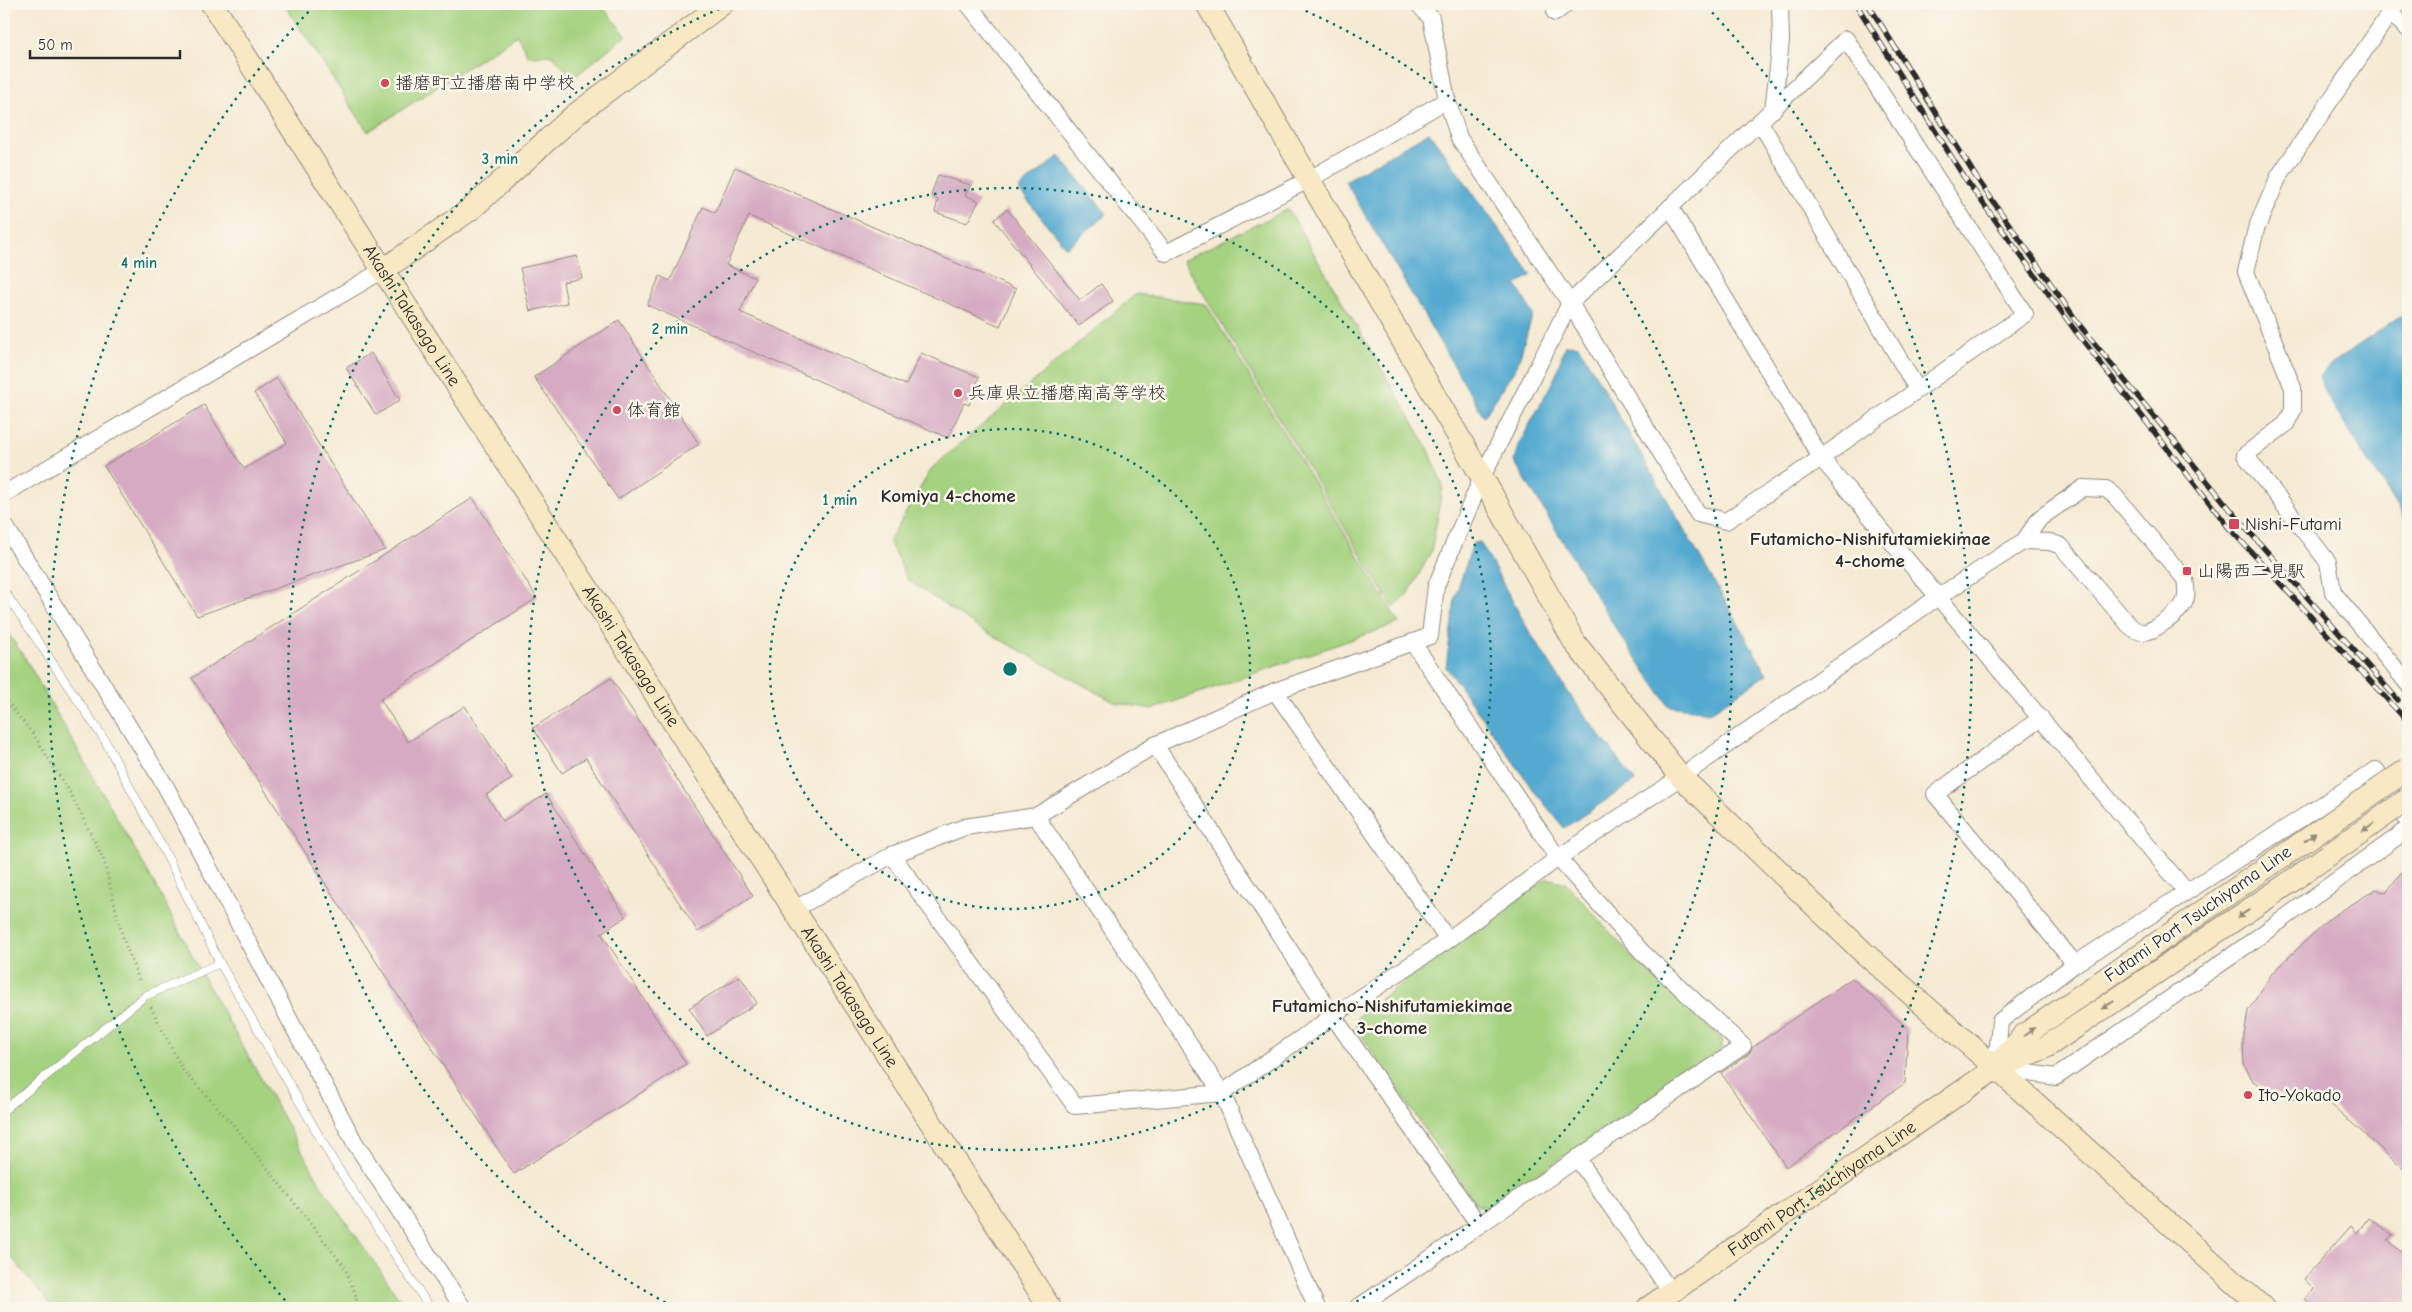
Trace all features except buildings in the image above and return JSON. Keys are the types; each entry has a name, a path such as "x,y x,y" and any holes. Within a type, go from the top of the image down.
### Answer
{"main road":[{"name":"Akashi Takasago Line","path":"212,4 1050,1308"},
{"path":"383,270 471,209 575,115 722,4"},
{"path":"1207,4 1310,178 1575,643 1681,777 1863,952 1996,1068 2263,1308"},
{"name":"Futami Port Tsuchiyama Line","path":"1996,1068 2024,1035 2408,769"},
{"name":"Futami Port Tsuchiyama Line","path":"1648,1308 1677,1300 1996,1068 2046,1047 2283,887 2408,799"}],"street":[{"path":"968,4 1166,253 1310,178 1447,100"},
{"path":"793,910 892,855 965,827 1036,816 1155,745 1275,691 1430,636 1436,586 1482,477 1570,303 1846,39 2025,314 1821,458 1726,521 1698,514 1570,303 1458,138 1447,100 1431,18 1418,4"},
{"path":"1773,110 1781,41 1780,4"},
{"path":"2408,29 2393,8 2279,176 2256,229 2246,272 2293,388 2293,410 2286,424 2245,455 2328,562 2333,592 2408,684"},
{"path":"1760,122 1917,390"},
{"path":"1670,207 1821,458 2186,891"},
{"path":"4,494 383,270"},
{"path":"892,855 1075,1106 1222,1093 1333,1016 1448,940 1558,858 1681,777 1938,597 2024,541 2040,518 2083,488 2106,489 2114,496 2185,580 2187,590 2185,602 2179,610 2152,632 2136,630 2129,625 2061,546 2050,542 2024,541"},
{"path":"4,524 166,787 355,1143 463,1308"},
{"path":"1357,1308 1743,1046 1642,952 1558,858 1413,643"},
{"path":"1275,691 1448,940"},
{"path":"2041,718 1935,794 2074,964"},
{"path":"1155,745 1333,1016 1479,1225"},
{"path":"2408,822 2376,770 2074,964 2000,1021 1996,1068 2056,1077 2233,955 2408,829"},
{"path":"1036,816 1222,1093 1317,1308"},
{"path":"1577,1158 1677,1300"}],"lane":[{"path":"4,591 104,739 169,860 220,963 334,1162 430,1308"},
{"path":"4,1110 145,996 220,963"}],"path":[{"path":"4,698 33,734 69,791 102,858 123,938 145,996 182,1069 235,1127 344,1266 356,1296 357,1308"}],"green space":[{"path":"284,4 600,4 626,35 572,79 553,55 528,56 517,35 368,132"},
{"path":"1288,209 1428,448 1443,486 1431,552 1409,593 1393,608 1183,260"},
{"path":"1136,294 1206,304 1399,623 1153,709 1116,703 977,627 908,580 889,541 932,468"},
{"path":"4,627 25,658 153,881 204,978 324,1190 406,1308 53,1308 4,1248"},
{"path":"1547,878 1566,883 1634,959 1722,1039 1722,1049 1488,1208 1476,1205 1355,1026 1359,1015"}],"water":[{"path":"1429,132 1532,275 1516,285 1533,314 1517,366 1484,417 1345,181"},
{"path":"1059,156 1107,214 1066,248 1018,189"},
{"path":"2408,311 2408,523 2325,393 2319,376 2331,364"},
{"path":"1565,345 1579,346 1767,674 1711,712 1669,706 1618,632 1514,461 1518,446 1556,375"},
{"path":"1480,542 1529,631 1572,698 1635,781 1564,828 1535,792 1446,667 1455,598 1473,543"}],"railway":[{"path":"1856,4 1964,177 2074,329 2230,529 2408,722"},
{"path":"1868,4 1976,177 2081,327 2239,520 2398,700"}],"place":[{"name":"播磨町立播磨南中学校","path":"385,83"},
{"name":"兵庫県立播磨南高等学校","path":"958,393"},
{"name":"体育館","path":"617,410"},
{"name":"Nishi-Futami","path":"2234,524"},
{"name":"山陽西二見駅","path":"2187,571"},
{"name":"Ito-Yokado","path":"2248,1095"}],"district":[{"name":"Komiya 4-chome","path":"948,496"},
{"name":"Futamicho-Nishifutamiekimae 4-chome","path":"1870,550"},
{"name":"Futamicho-Nishifutamiekimae 3-chome","path":"1392,1017"}]}
